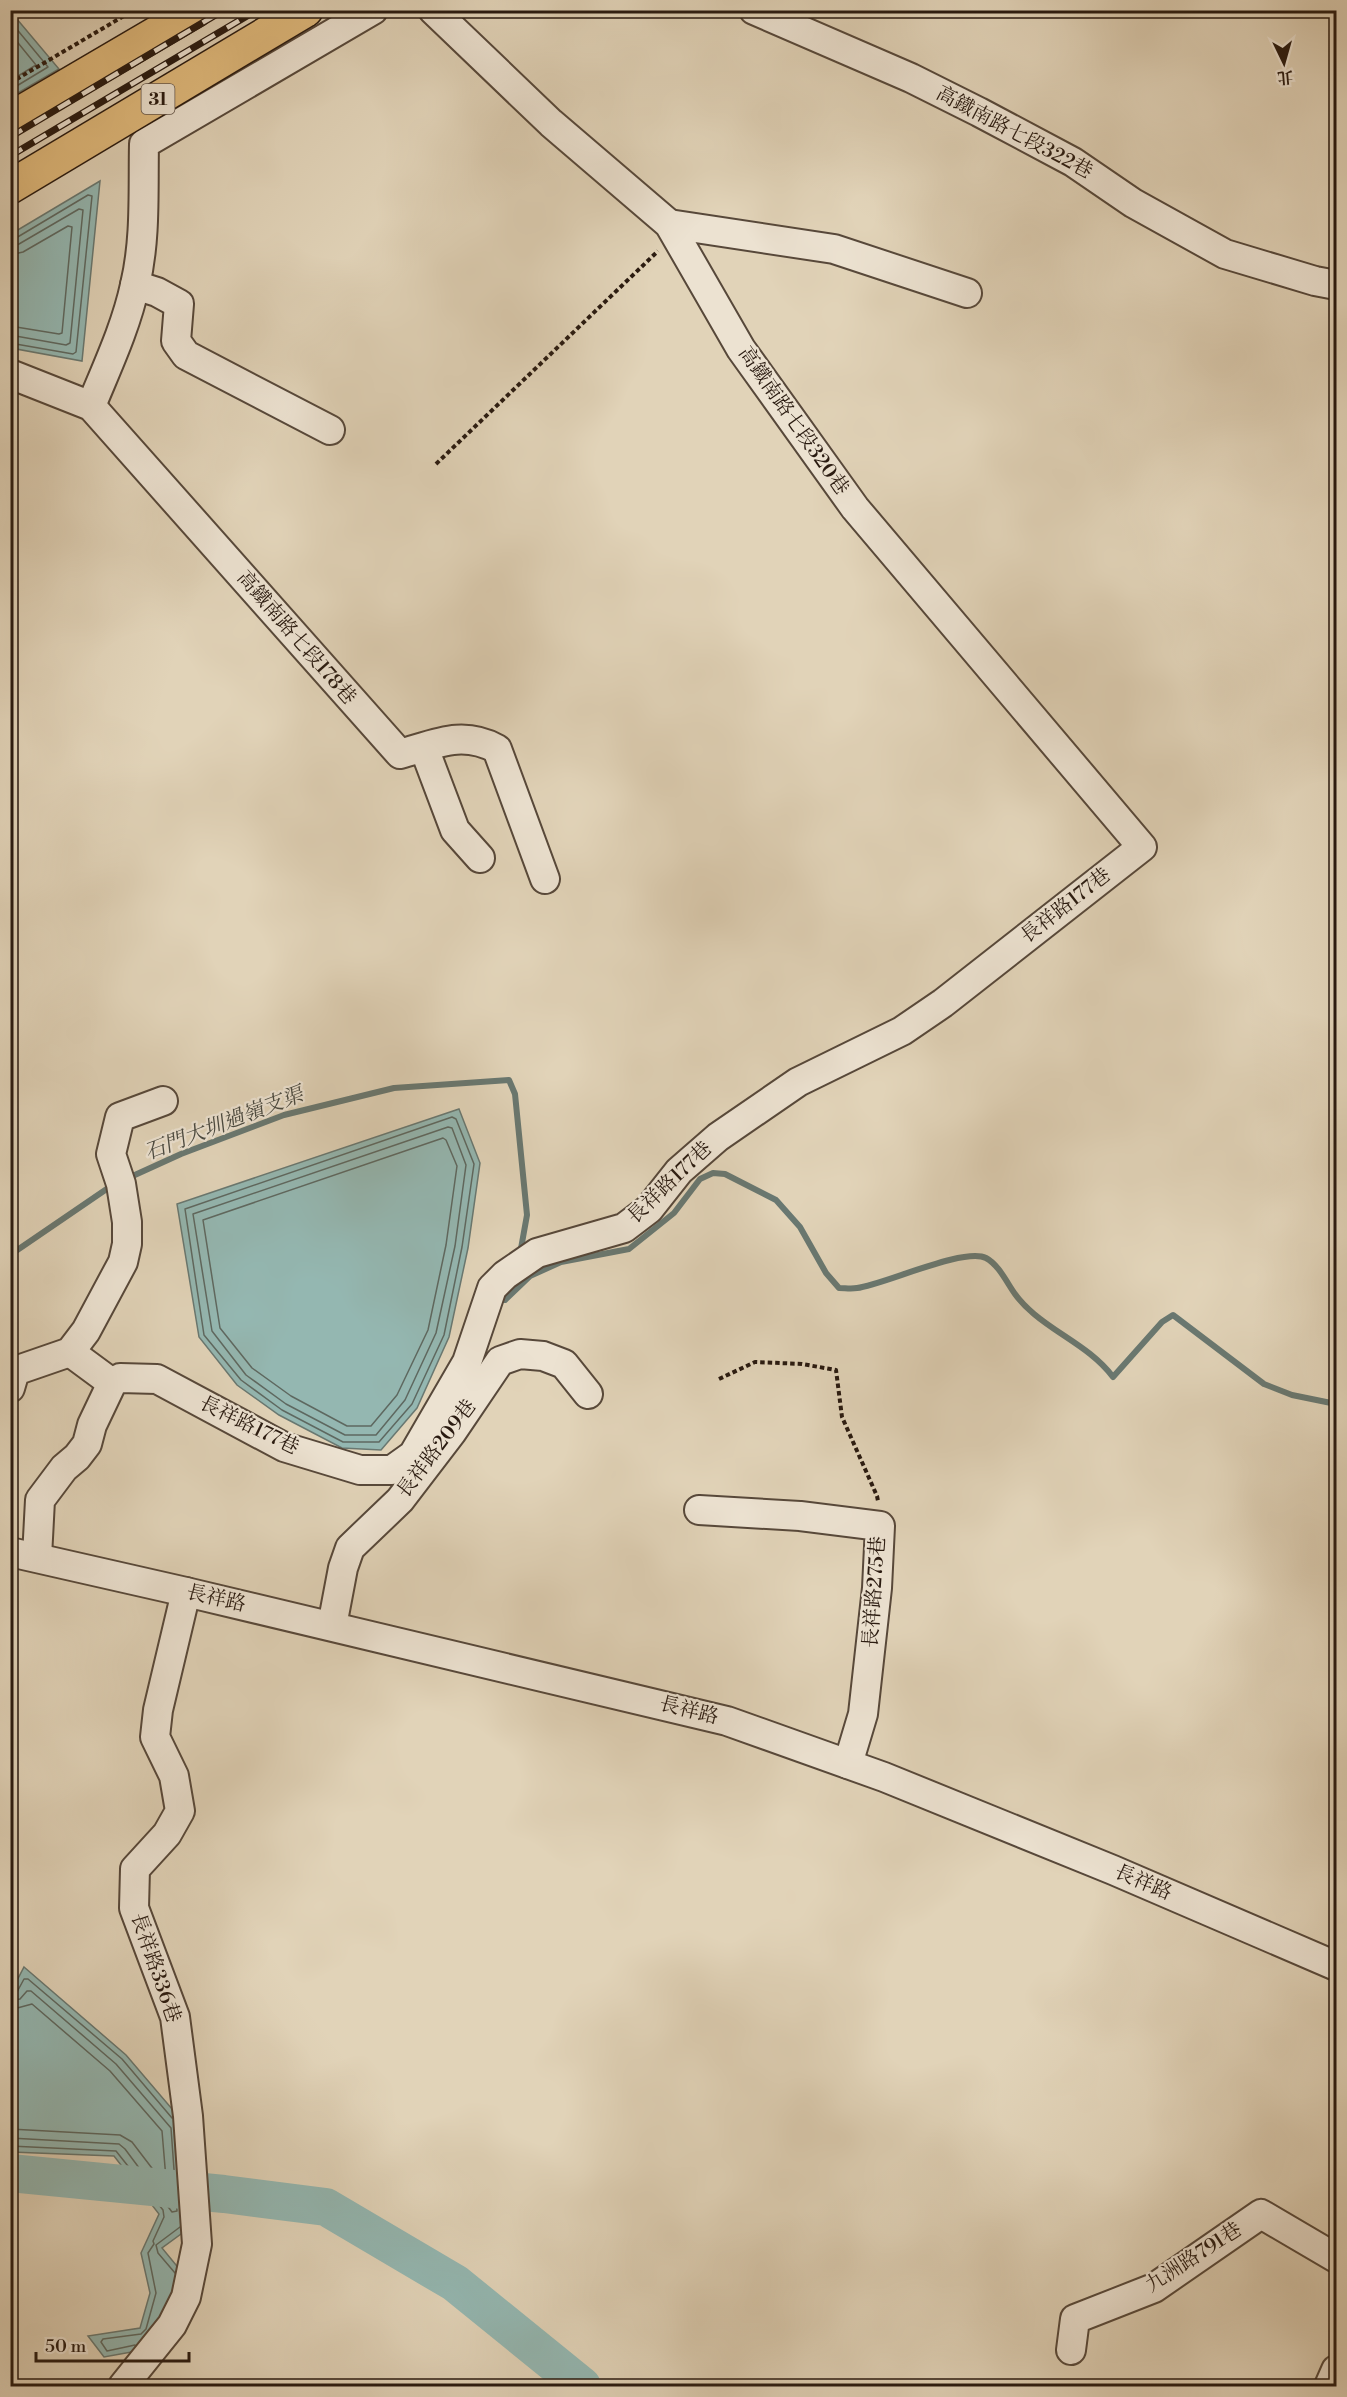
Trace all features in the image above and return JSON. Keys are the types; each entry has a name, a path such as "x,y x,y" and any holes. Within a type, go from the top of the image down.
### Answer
{"main road":[{"path":"10,119 196,10"},
{"name":"31","path":"10,187 306,10"}],"street":[{"path":"91,406 119,335 135,285 142,230 144,144 373,10"},
{"name":"高鐵南路七段320巷","path":"433,10 551,123 673,231 741,350 855,508 1142,847"},
{"name":"高鐵南路七段322巷","path":"754,10 911,78 979,112 1073,162 1133,203 1225,254 1336,285"},
{"path":"673,231 834,249 967,293"},
{"path":"135,285 157,292 179,304 176,341 186,355 330,430"},
{"name":"高鐵南路七段178巷","path":"10,374 91,406 400,754 462,738 483,742 497,749 545,879"},
{"path":"423,748 455,830 480,858"},
{"name":"長祥路177巷","path":"112,1383 128,1377 157,1379 284,1447 360,1470 392,1470 413,1455 425,1436 467,1362 492,1288 505,1275 537,1253 624,1228 650,1209 679,1171 718,1137 798,1082 902,1031 1142,847"},
{"path":"10,1388 15,1371 70,1352 86,1331 123,1262 127,1244 124,1203 111,1154 120,1116 164,1101"},
{"path":"24,1555 40,1500 64,1468 87,1444 92,1425 112,1383 70,1352"},
{"name":"長祥路209巷","path":"333,1626 343,1568 350,1548 400,1500 452,1432 501,1361 520,1354 543,1356 564,1364 588,1394"},
{"name":"長祥路275巷","path":"699,1510 800,1516 880,1526 877,1588 863,1714 848,1764"},
{"name":"長祥路","path":"24,1555 727,1720 884,1777 1124,1874 1336,1966"},
{"name":"長祥路336巷","path":"123,2386 172,2325 186,2297 197,2244 188,2116 175,2017 134,1908 135,1869 167,1834 180,1811 174,1776 155,1737 158,1710 186,1592"},
{"name":"九洲路791巷","path":"1071,2350 1074,2319 1154,2288 1261,2214 1336,2258"},
{"path":"1329,2386 1336,2370"}],"path":[{"path":"10,83 134,10"},
{"path":"436,464 659,250 673,231"},
{"path":"719,1379 755,1362 802,1364 836,1370 842,1416 877,1496 880,1526"}],"water":[{"path":"11,12 59,69 10,97"},
{"path":"100,181 82,361 11,348 11,234"},
{"path":"459,1109 480,1163 468,1248 449,1337 417,1408 381,1450 342,1448 279,1415 237,1385 199,1337 177,1204"},
{"path":"24,1967 126,2055 184,2123 192,2226 162,2248 185,2276 159,2347 104,2357 88,2336 140,2328 150,2293 141,2253 159,2214 114,2156 11,2152 11,1992"}],"waterway":[{"name":"石門大圳過嶺支渠","path":"126,1179 181,1154 284,1115 394,1088 509,1080 515,1094 527,1215 520,1254"},
{"name":"石門大圳過嶺支渠","path":"513,1284 505,1300 530,1276 561,1262 629,1249 674,1213 700,1179 713,1173 725,1174 776,1200 800,1227 826,1273 839,1288 869,1285 960,1258 975,1256 986,1258 999,1270 1017,1297 1029,1309 1095,1358 1113,1377 1162,1322 1173,1315 1264,1384 1292,1395 1336,1404"},
{"name":"石門大圳過嶺支渠","path":"10,1255 114,1184"},
{"path":"10,2173 224,2194 326,2207 455,2283 582,2386"}],"railway":[{"path":"10,137 224,10"},
{"path":"10,156 257,10"}]}
